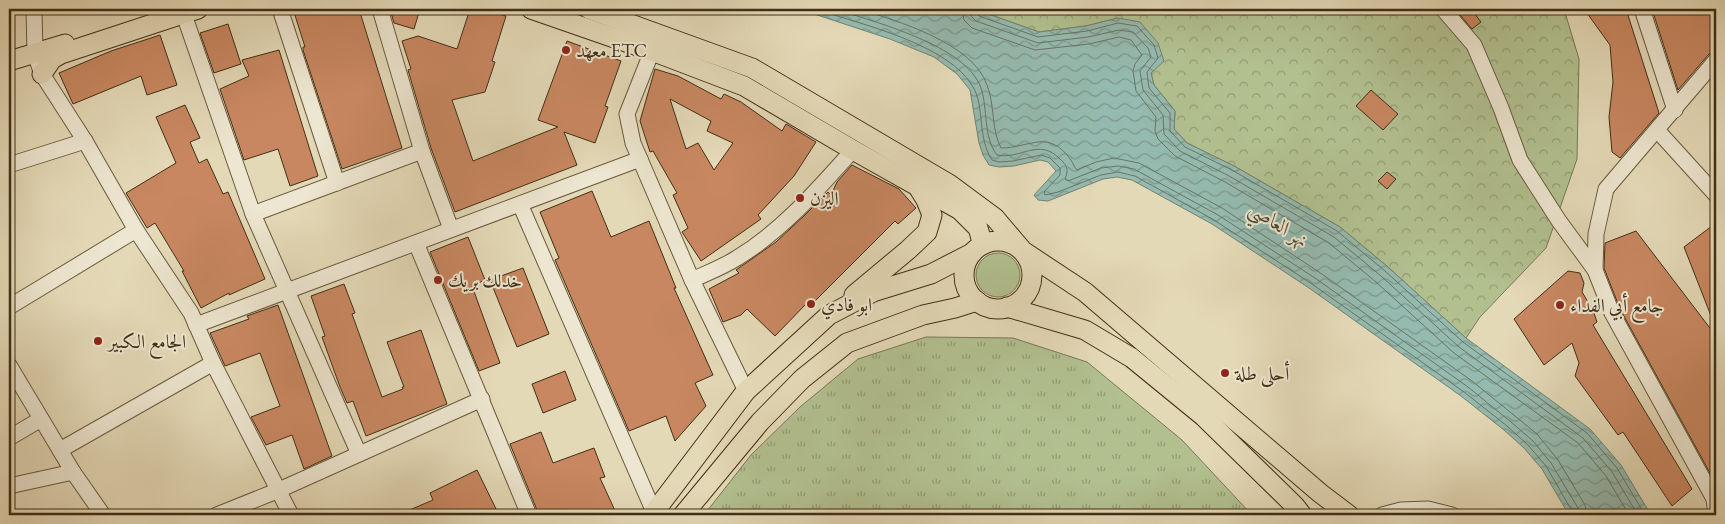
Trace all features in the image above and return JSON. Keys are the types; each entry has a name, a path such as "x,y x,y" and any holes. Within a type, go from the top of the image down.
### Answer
{"main road":[{"path":"531,9 652,51 744,86 960,210 978,228 977,249 967,262 964,273 970,293 977,301 986,306 996,308 1007,307 1017,302 1026,294 1031,284 1032,272 1029,261 1023,252 995,218 949,184 752,68 589,9"},
{"path":"9,61 183,10"},
{"path":"42,74 52,59 61,54 183,10"},
{"path":"653,514 746,391 829,315 927,232 932,215 918,187"},
{"path":"829,315 873,292 931,274 991,241 1003,241 1014,244 1023,252 1085,292 1320,493 1349,515"},
{"path":"683,515 760,422 802,379 847,343 923,315 977,301"},
{"path":"1007,307 1085,330 1132,358 1203,416 1302,515"}],"street":[{"path":"34,9 35,54 42,74 85,142 136,230 191,313 213,363 291,515"},
{"path":"280,9 337,183"},
{"path":"380,9 422,151 452,229"},
{"path":"1443,9 1474,45 1501,108 1520,160 1558,221 1595,270 1612,313 1714,499 1716,515"},
{"path":"1642,9 1674,110"},
{"path":"183,10 253,214 359,454"},
{"path":"652,51 627,114 633,143 692,280 746,391"},
{"path":"1595,270 1596,234 1606,190 1716,60"},
{"path":"1657,130 1716,195"},
{"path":"9,164 85,142"},
{"path":"692,280 736,259 778,228 809,199 853,150"},
{"path":"253,214 422,151"},
{"path":"196,325 640,159"},
{"path":"520,204 653,514"},
{"path":"9,307 136,230"},
{"path":"416,242 529,515"},
{"path":"60,450 213,363"},
{"path":"9,365 60,450 103,515"},
{"path":"217,515 279,490 482,399"},
{"path":"9,438 41,419"},
{"path":"9,486 74,472"},
{"path":"1382,515 1401,510 1428,509 1452,515"}],"green space":[{"path":"974,9 1564,9 1579,59 1577,159 1546,248 1480,317 1466,338 1388,267 1340,227 1234,166 1187,143 1174,129 1175,111 1154,85 1151,73 1118,18 1086,26 1039,32"},
{"path":"1002,253 1014,259 1019,266 1019,284 1014,291 1007,296 994,297 986,294 979,287 976,271 979,263 986,256"},
{"path":"926,337 1013,338 1087,362 1182,440 1252,515 704,515 751,455 800,407 858,359"}],"water":[{"name":"نهر العاصي","path":"799,9 974,9 1039,32 1086,26 1118,18 1140,22 1158,43 1164,61 1151,73 1154,85 1175,111 1174,129 1187,143 1234,166 1340,227 1388,267 1466,338 1590,429 1621,465 1651,515 1569,515 1542,469 1524,448 1461,396 1309,288 1212,224 1132,180 1117,177 1103,179 1048,201 1038,200 1034,195 1056,171 1048,162 1040,160 1014,166 999,167 989,165 979,143 970,90 957,74 934,57 890,39"}],"building":[{"path":"293,9 359,9 402,148 342,169 303,50 303,47 305,47"},
{"path":"390,9 420,9 414,29 394,23"},
{"path":"470,9 483,9 506,16 492,61 495,62 485,92 452,100 473,161 558,127 538,120 567,41 621,61 605,106 608,107 595,143 564,132 577,165 455,212 431,148 408,70 411,69 402,41 418,36 457,49"},
{"path":"1455,9 1471,9 1481,22 1472,29"},
{"path":"1584,9 1626,9 1659,113 1620,158 1612,152 1609,117 1613,82 1610,45"},
{"path":"1652,9 1716,9 1716,50 1709,54 1678,90"},
{"path":"228,24 241,64 214,73 200,33"},
{"path":"160,35 177,85 147,95 141,76 73,104 59,73 111,51"},
{"path":"279,50 318,176 290,186 278,149 244,160 220,89 249,76 242,60"},
{"path":"655,69 678,76 721,99 724,94 741,102 782,131 786,124 816,142 794,176 758,215 761,219 701,261 682,232 688,228 673,195 677,193 653,151 650,152 640,121","holes":["670,99 711,121 707,131 733,143 714,170 698,143 686,149"]},
{"path":"1371,90 1398,114 1383,130 1356,106"},
{"path":"185,105 200,138 190,142 199,163 207,159 223,194 228,192 265,279 229,295 229,293 201,308 182,271 184,271 155,223 147,228 126,193 176,163 156,117"},
{"path":"852,165 899,189 916,208 898,224 895,221 810,306 807,303 775,336 747,309 741,315 723,322 709,289 739,273 736,270 776,242 828,192 831,195 837,182"},
{"path":"1387,172 1396,179 1387,189 1378,181"},
{"path":"592,191 611,237 649,221 676,288 674,288 713,375 695,383 706,406 675,441 666,416 629,431 555,260 559,258 540,212"},
{"path":"1716,223 1716,326 1715,326 1684,247"},
{"path":"1636,231 1716,336 1716,484 1620,309 1604,268 1605,243"},
{"path":"468,237 485,280 472,286 500,363 479,371 430,252"},
{"path":"523,268 549,334 517,347 490,280"},
{"path":"1568,271 1580,273 1584,283 1582,292 1593,310 1597,322 1593,325 1692,489 1672,506 1623,432 1618,435 1575,376 1579,363 1572,343 1544,365 1514,319"},
{"path":"344,284 355,313 352,314 382,397 404,387 387,342 421,330 447,404 366,436 353,401 347,403 340,387 322,337 325,336 311,296"},
{"path":"278,305 332,456 304,469 292,435 266,445 251,417 280,406 260,353 225,366 210,333 249,319 247,316"},
{"path":"565,371 576,400 543,413 532,384"},
{"path":"541,432 553,463 594,448 605,477 600,478 617,515 539,515 510,444"},
{"path":"477,470 499,515 398,515 433,500 430,493"}],"place":[{"name":"معهد ETC","path":"566,50"},
{"name":"اليزن","path":"800,198"},
{"name":"خدلك بريك","path":"438,280"},
{"name":"ابو فادي","path":"811,304"},
{"name":"جامع أبي الفداء","path":"1560,305"},
{"name":"الجامع الكبير","path":"98,341"},
{"name":"أحلى طلة","path":"1225,373"}]}
